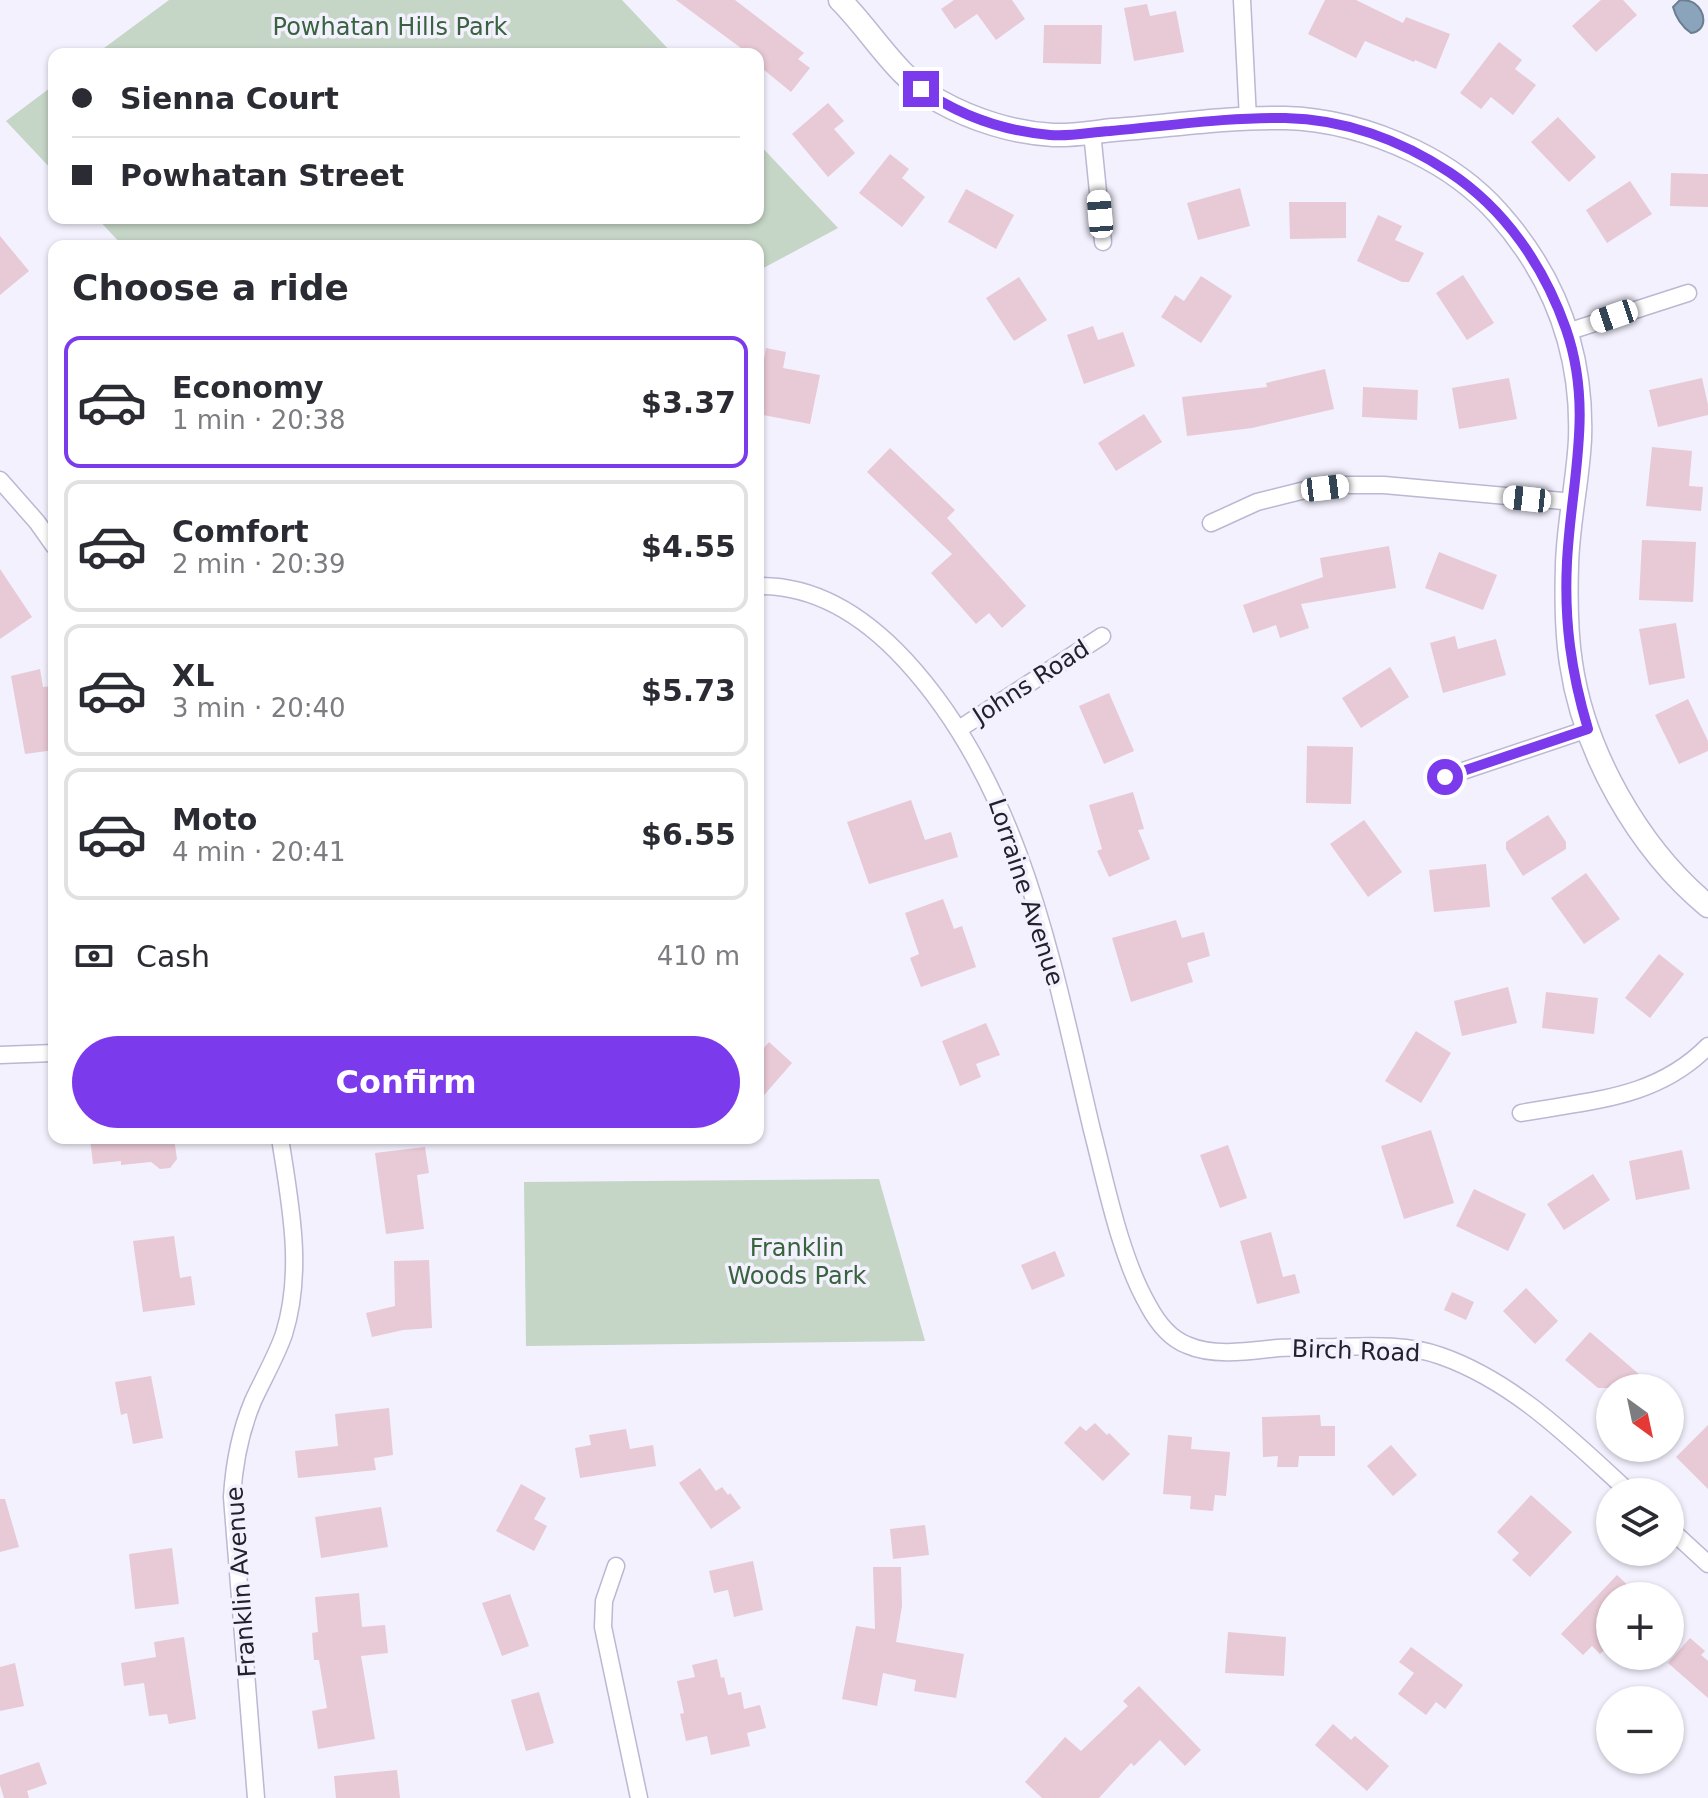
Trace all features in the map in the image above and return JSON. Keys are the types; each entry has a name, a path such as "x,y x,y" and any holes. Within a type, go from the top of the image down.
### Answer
{"street":[{"path":"840,0 895,65 921,89 970,116 1005,128 1049,135 1287,118 1352,127 1391,140 1429,159 1463,181 1494,208 1519,237 1544,278 1567,332 1576,365 1580,440 1567,561 1567,618 1571,663 1588,729 1612,784 1637,827 1665,864 1708,906"},
{"path":"1242,0 1248,119"},
{"path":"1092,132 1103,242"},
{"path":"1567,332 1688,293"},
{"path":"0,480 48,538"},
{"path":"1211,523 1257,502 1305,490 1346,485 1384,485 1574,502"},
{"name":"Lorraine Avenue","path":"764,587 816,596 844,609 874,629 918,674 978,760 1009,825 1055,975 1115,1219 1138,1286 1149,1308"},
{"name":"Johns Road","path":"959,729 1102,636"},
{"path":"1445,777 1588,729"},
{"path":"1521,1113 1647,1088 1671,1076 1708,1046"},
{"path":"0,1055 48,1053"},
{"name":"Franklin Avenue","path":"256,1798 232,1497 234,1467 242,1430 283,1335 290,1308 294,1253 281,1144"},
{"name":"Birch Road","path":"1149,1308 1171,1336 1204,1350 1389,1347 1429,1353 1463,1365 1491,1379 1537,1410 1613,1478"},
{"path":"1684,1542 1708,1564"},
{"path":"616,1566 604,1601 603,1627 639,1798"}],"green space":[{"name":"Powhatan Hills Park","path":"169,0 622,0 667,48 104,48"},
{"path":"48,90 48,166 6,121"},
{"path":"764,149 838,228 764,268 764,240 117,240 103,224 764,224"},
{"name":"Franklin Woods Park","path":"879,1179 925,1341 526,1346 524,1182"}],"water":[{"path":"1680,0 1692,2 1701,11 1703,25 1697,31 1691,33 1677,18 1673,7"}],"building":[{"path":"676,0 735,0 804,53 798,59 810,68 791,92 764,70 764,48 741,48"},
{"path":"954,0 1012,0 1025,19 996,40 977,14 955,29 941,9"},
{"path":"1325,0 1356,0 1403,23 1406,17 1450,34 1436,69 1365,41 1356,58 1308,34"},
{"path":"1601,0 1623,0 1637,15 1596,52 1572,26"},
{"path":"1147,4 1150,16 1176,11 1184,52 1134,61 1124,8"},
{"path":"1044,25 1102,25 1101,64 1043,63"},
{"path":"1499,42 1522,60 1515,69 1536,85 1513,115 1491,97 1481,109 1460,93"},
{"path":"828,103 844,121 834,129 855,153 828,177 792,134"},
{"path":"1558,117 1596,157 1569,182 1531,142"},
{"path":"890,154 909,169 902,178 925,197 902,227 859,193"},
{"path":"1671,173 1708,174 1708,207 1670,206"},
{"path":"1630,181 1652,214 1607,243 1586,210"},
{"path":"1240,188 1250,226 1198,240 1187,203"},
{"path":"966,189 1014,215 996,249 948,222"},
{"path":"1289,202 1346,202 1346,238 1290,239"},
{"path":"1378,215 1402,226 1395,240 1424,253 1409,282 1402,282 1357,261"},
{"path":"0,236 29,271 0,295"},
{"path":"1463,275 1494,323 1467,340 1436,293"},
{"path":"1201,276 1232,296 1201,343 1161,317 1175,295 1184,301"},
{"path":"1019,277 1047,320 1014,341 986,298"},
{"path":"1093,326 1098,340 1123,332 1135,366 1084,384 1067,335"},
{"path":"766,348 786,352 783,368 820,375 810,424 764,415"},
{"path":"1325,369 1334,409 1252,428 1187,436 1182,397 1267,387 1266,383"},
{"path":"1509,378 1517,419 1459,429 1452,388"},
{"path":"1702,378 1708,415 1658,427 1649,390"},
{"path":"1363,387 1418,390 1417,420 1362,417"},
{"path":"1144,414 1162,442 1116,471 1098,443"},
{"path":"1652,447 1692,451 1689,486 1703,487 1701,511 1646,506"},
{"path":"890,448 955,510 947,518 1026,606 1002,628 989,613 976,624 931,573 952,554 867,472"},
{"path":"1642,540 1696,542 1693,602 1639,600"},
{"path":"1389,546 1396,588 1301,604 1309,628 1280,638 1276,625 1253,633 1243,605 1323,577 1320,558"},
{"path":"1439,552 1497,575 1483,610 1425,588"},
{"path":"0,569 32,617 0,639"},
{"path":"1676,623 1685,678 1649,685 1639,629"},
{"path":"1455,636 1458,649 1496,639 1506,675 1443,693 1430,643"},
{"path":"1390,667 1409,697 1361,728 1342,698"},
{"path":"40,669 43,687 48,687 48,751 25,754 11,676"},
{"path":"1109,693 1134,751 1104,764 1079,706"},
{"path":"1688,699 1708,741 1708,751 1679,764 1655,715"},
{"path":"1307,746 1353,747 1351,804 1306,803"},
{"path":"1133,792 1144,829 1138,830 1150,859 1109,877 1097,851 1102,849 1089,805"},
{"path":"911,800 925,840 951,832 958,857 869,884 847,822"},
{"path":"1548,815 1566,842 1566,849 1523,876 1506,849 1506,842"},
{"path":"1364,820 1402,872 1368,897 1330,844"},
{"path":"1486,864 1490,907 1434,912 1429,870"},
{"path":"1586,873 1620,919 1584,944 1551,898"},
{"path":"943,899 954,929 962,926 976,967 921,987 910,958 919,954 905,913"},
{"path":"1176,920 1182,938 1204,932 1210,956 1187,963 1193,982 1131,1002 1112,938"},
{"path":"1659,954 1684,974 1650,1018 1625,998"},
{"path":"1508,987 1517,1023 1462,1036 1454,1001"},
{"path":"1546,992 1598,998 1594,1034 1542,1028"},
{"path":"986,1023 1000,1055 976,1064 981,1077 960,1086 942,1041"},
{"path":"1416,1031 1451,1053 1421,1103 1385,1081"},
{"path":"769,1042 792,1063 764,1095 764,1048"},
{"path":"1431,1130 1454,1203 1404,1219 1381,1146"},
{"path":"91,1144 175,1144 177,1159 170,1168 160,1169 151,1162 93,1164"},
{"path":"1228,1145 1247,1198 1220,1208 1200,1155"},
{"path":"425,1147 429,1173 417,1175 424,1229 386,1234 375,1153"},
{"path":"1682,1150 1690,1189 1636,1200 1629,1161"},
{"path":"1593,1174 1610,1200 1564,1230 1547,1204"},
{"path":"1474,1189 1526,1214 1508,1251 1456,1226"},
{"path":"1271,1232 1283,1277 1295,1274 1300,1293 1257,1304 1240,1241"},
{"path":"174,1236 180,1278 191,1276 195,1305 143,1312 133,1241"},
{"path":"1055,1251 1065,1276 1032,1290 1021,1265"},
{"path":"429,1260 432,1328 372,1337 366,1313 395,1306 394,1261"},
{"path":"1526,1288 1558,1321 1535,1344 1503,1311"},
{"path":"1452,1292 1474,1302 1466,1320 1444,1310"},
{"path":"1590,1332 1639,1374 1596,1374 1596,1386 1565,1360"},
{"path":"151,1376 163,1438 133,1444 127,1413 121,1415 115,1382"},
{"path":"389,1408 393,1455 374,1458 376,1470 298,1478 295,1451 338,1446 335,1414"},
{"path":"1320,1415 1321,1426 1335,1426 1335,1456 1299,1456 1298,1467 1277,1467 1278,1456 1263,1457 1262,1417"},
{"path":"1095,1423 1130,1454 1103,1481 1064,1443 1080,1426 1086,1431"},
{"path":"1708,1425 1708,1489 1681,1462 1684,1462 1684,1449"},
{"path":"626,1429 630,1449 653,1445 656,1466 580,1478 575,1448 591,1445 589,1435"},
{"path":"1168,1435 1192,1437 1191,1449 1230,1452 1226,1496 1215,1495 1213,1511 1190,1509 1191,1496 1163,1494"},
{"path":"1391,1445 1417,1475 1393,1496 1367,1466"},
{"path":"700,1468 716,1491 722,1487 741,1508 711,1529 679,1483"},
{"path":"521,1484 546,1498 534,1519 547,1526 534,1551 496,1531"},
{"path":"1531,1495 1572,1532 1530,1577 1512,1560 1519,1553 1497,1532"},
{"path":"0,1499 5,1499 19,1547 0,1552"},
{"path":"381,1507 388,1547 321,1558 315,1517"},
{"path":"925,1525 929,1555 893,1559 890,1529"},
{"path":"172,1548 179,1604 135,1609 129,1554"},
{"path":"753,1561 763,1610 734,1617 728,1590 714,1593 709,1571"},
{"path":"873,1567 901,1567 902,1606 896,1642 964,1654 956,1698 914,1691 916,1680 883,1673 877,1706 842,1699 856,1626 875,1629"},
{"path":"1617,1575 1624,1582 1610,1582"},
{"path":"359,1593 362,1627 385,1625 388,1653 361,1656 375,1739 318,1749 312,1711 327,1708 319,1660 314,1660 312,1633 318,1632 315,1597"},
{"path":"510,1594 529,1646 502,1656 482,1603"},
{"path":"1596,1597 1596,1650 1592,1646 1583,1655 1561,1634"},
{"path":"1228,1632 1286,1637 1284,1676 1225,1673"},
{"path":"184,1637 196,1719 169,1724 167,1714 149,1716 144,1683 124,1686 121,1663 156,1657 154,1642"},
{"path":"1690,1638 1705,1651 1701,1655 1708,1661 1708,1698 1676,1670 1684,1670 1684,1645"},
{"path":"1411,1647 1463,1685 1445,1709 1436,1702 1426,1715 1398,1694 1414,1673 1399,1662"},
{"path":"717,1659 728,1695 741,1692 744,1709 760,1705 766,1728 747,1733 750,1746 711,1755 707,1736 686,1741 677,1681 695,1677 692,1665"},
{"path":"15,1663 24,1706 0,1711 0,1667"},
{"path":"1139,1686 1201,1750 1185,1766 1160,1740 1134,1766 1131,1763 1099,1798 1042,1798 1025,1782 1065,1737 1081,1751 1128,1706 1123,1701"},
{"path":"539,1692 554,1743 526,1751 511,1700"},
{"path":"1333,1724 1351,1740 1355,1736 1389,1766 1367,1791 1315,1745"},
{"path":"39,1762 47,1784 27,1791 29,1798 4,1798 0,1775"},
{"path":"397,1770 400,1798 336,1798 334,1776"}],"route":[{"path":"921,89 970,116 1005,128 1049,135 1248,119 1287,118 1352,127 1391,140 1463,181 1494,208 1519,237 1557,305 1576,365 1580,440 1567,561 1567,618 1571,663 1588,729 1445,777"}]}
